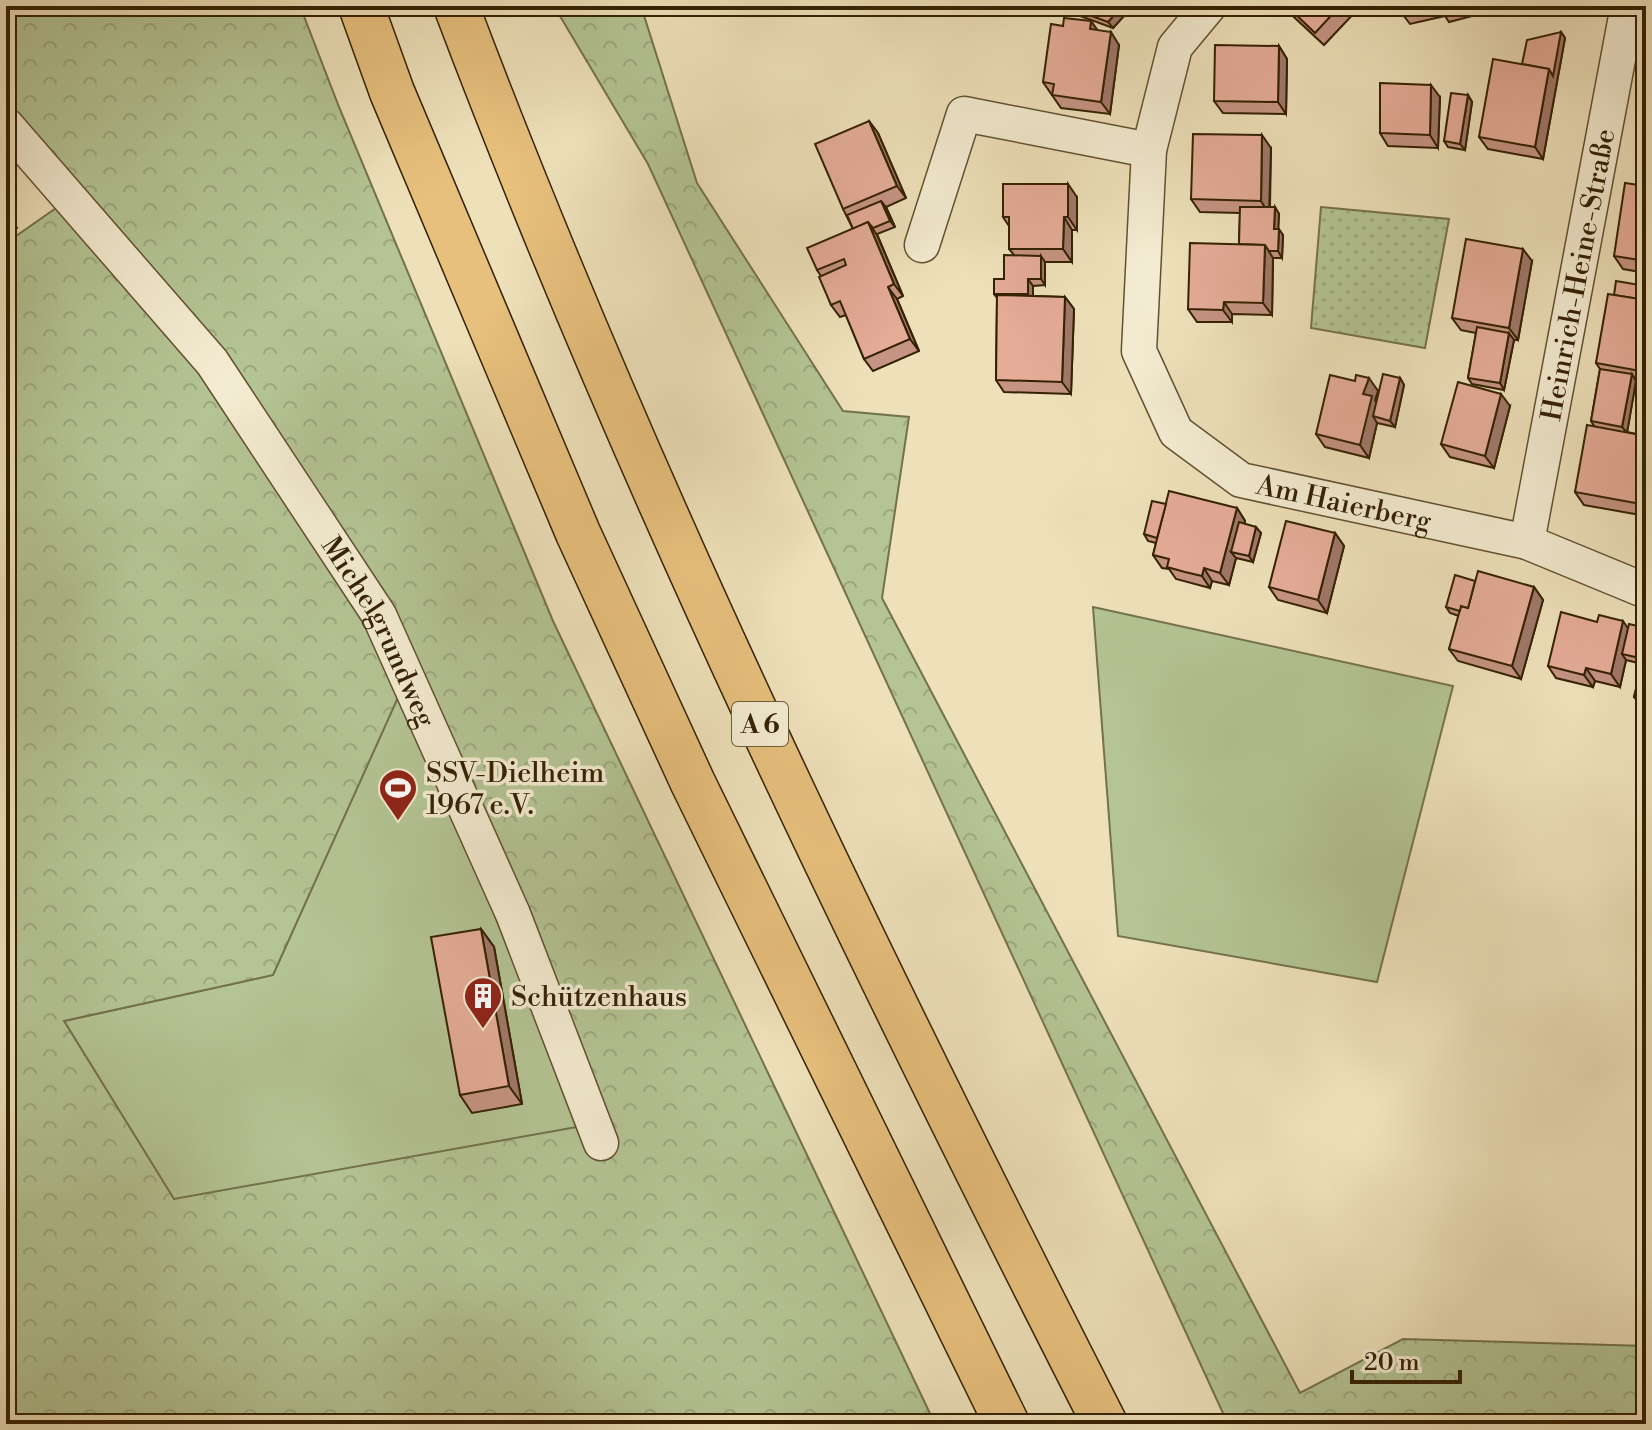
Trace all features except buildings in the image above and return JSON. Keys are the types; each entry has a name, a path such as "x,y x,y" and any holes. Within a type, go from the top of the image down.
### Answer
{"highway":[{"path":"361,6 398,106 578,533 700,797 1007,1424"},
{"name":"A 6","path":"456,6 566,287 698,588 789,784 1105,1424"}],"street":[{"name":"Am Haierberg","path":"1209,6 1175,47 1149,150 1139,351 1176,432 1241,480 1527,542 1646,591"},
{"name":"Heinrich-Heine-Straße","path":"1527,542 1628,6"},
{"path":"922,245 964,114 1149,150"},
{"name":"Michelgrundweg","path":"6,125 212,362 379,615 513,914 601,1143"}],"green space":[{"path":"6,6 300,6 553,621 935,1424 6,1424 6,243 69,199 6,109","holes":["400,693 510,951 594,1124 174,1199 64,1021 273,975"]},
{"path":"554,6 641,6 697,183 843,411 909,417 882,598 1300,1393 1403,1339 1646,1346 1646,1424 1228,1424 648,164"},
{"path":"1321,207 1449,219 1425,348 1311,328"},
{"path":"1093,607 1453,686 1377,982 1118,936"},
{"name":"SSV-Dielheim 1967 e.V.","path":"400,692 510,951 595,1124 174,1200 64,1021 273,975"}],"place":[{"name":"SSV-Dielheim 1967 e.V.","path":"398,822"},
{"name":"Schützenhaus","path":"483,1030"}]}
